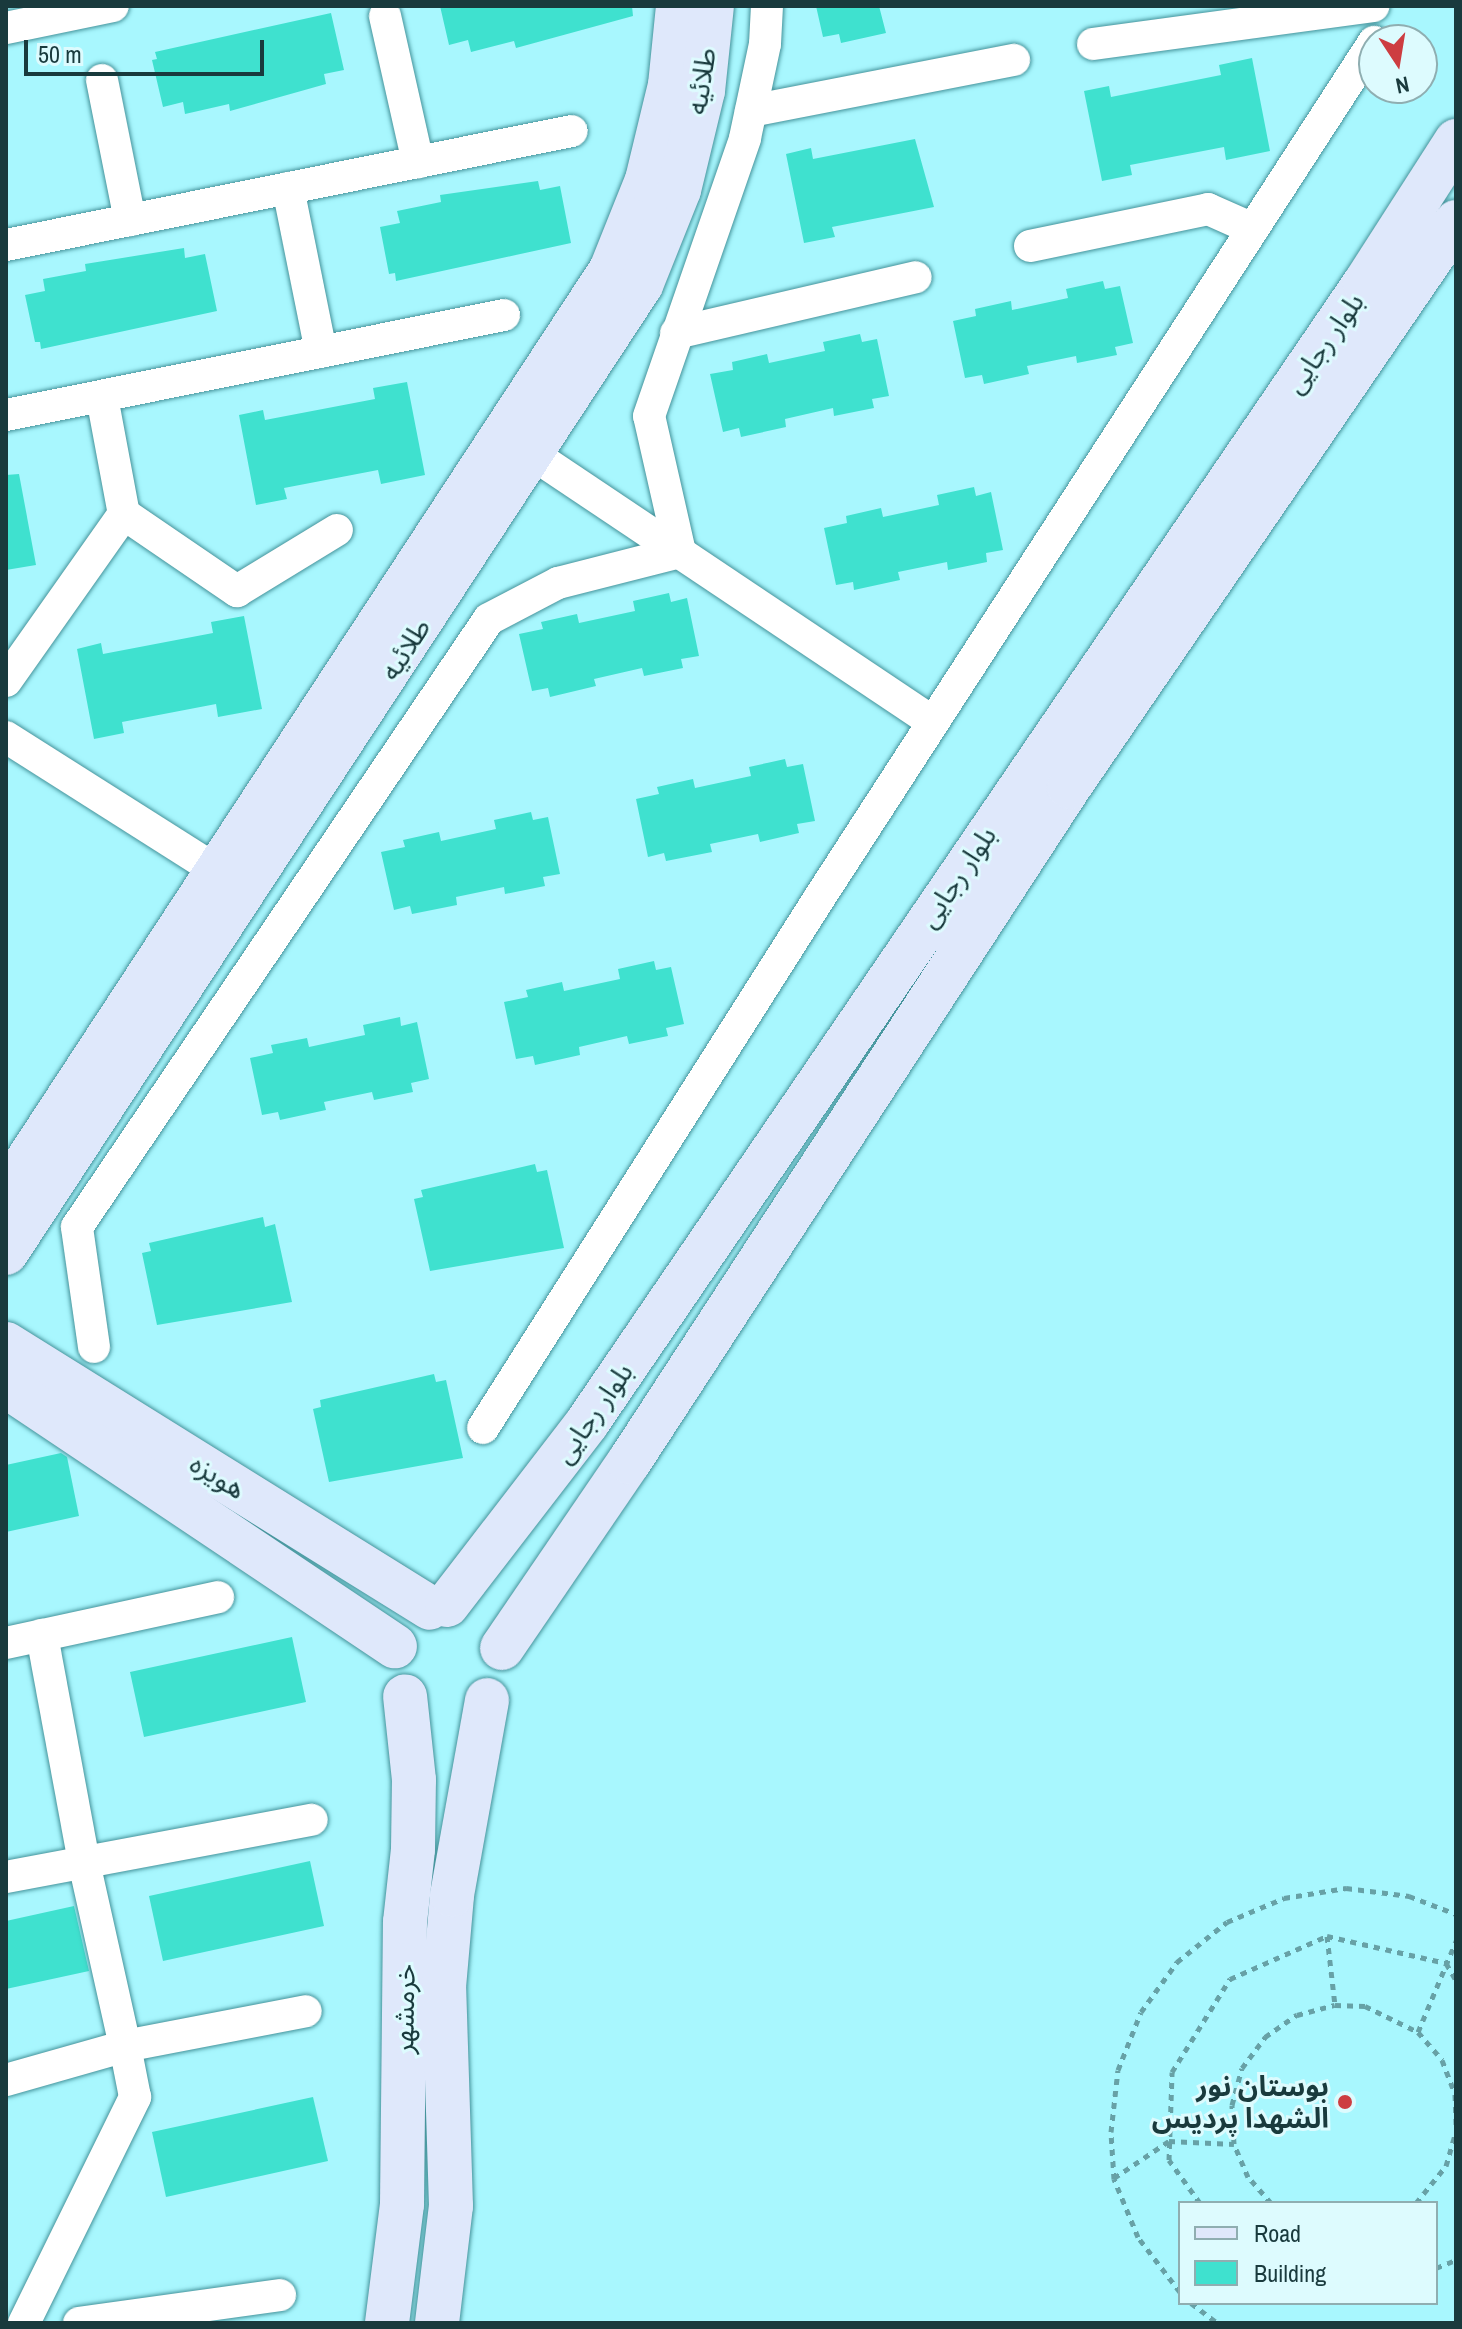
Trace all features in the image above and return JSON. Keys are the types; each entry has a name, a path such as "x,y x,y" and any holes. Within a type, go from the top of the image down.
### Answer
{"main road":[{"name":"طلائیه","path":"520,446 611,270 642,193 670,85 678,6"},
{"name":"طلائیه","path":"6,1253 234,879 520,446 641,285 679,190 703,91 712,6"},
{"name":"بلوار رجایی","path":"438,1607 528,1506 596,1410 1038,755 1365,283 1456,141"},
{"name":"بلوار رجایی","path":"502,1648 629,1462 1069,787 1456,222"},
{"name":"طلائیه","path":"6,1193 234,879"},
{"name":"هویزه","path":"6,1344 438,1607"},
{"name":"هویزه","path":"6,1386 395,1646"},
{"path":"438,1607 482,1617 502,1648 503,1667 487,1700 453,1716 435,1714 405,1696 396,1681 395,1646 402,1629 438,1607"},
{"name":"خرمشهر","path":"387,2323 402,2204 405,1922 413,1849 414,1780 405,1696"},
{"name":"خرمشهر","path":"437,2323 451,2206 444,1987 452,1895 487,1700"}],"street":[{"path":"6,28 113,6"},
{"path":"680,552 649,416 751,111 765,44 767,6"},
{"path":"1093,44 1373,6"},
{"path":"1386,24 1397,6"},
{"path":"385,16 418,162"},
{"path":"751,111 1014,60"},
{"path":"483,1428 933,722 1358,67"},
{"path":"102,80 130,220"},
{"path":"6,245 572,131"},
{"path":"288,188 321,352"},
{"path":"1030,246 1208,209 1253,229"},
{"path":"676,333 916,277"},
{"path":"6,415 504,315"},
{"path":"102,397 124,514 237,591 337,530"},
{"path":"520,446 933,722"},
{"path":"6,681 124,514"},
{"path":"94,1347 77,1227 489,619 558,583 680,552"},
{"path":"6,737 234,879"},
{"path":"6,1643 218,1597"},
{"path":"24,2323 135,2097 84,1862 42,1635"},
{"path":"6,1877 312,1820"},
{"path":"6,2080 125,2046 306,2011"},
{"path":"79,2323 280,2295"}],"path":[{"path":"1178,2289 1138,2237 1114,2179 1111,2132 1118,2070 1141,2012 1177,1962 1227,1922 1284,1898 1346,1888 1409,1896 1456,1914"},
{"path":"1327,1936 1335,2005"},
{"path":"1199,2201 1169,2160 1172,2072 1230,1979 1327,1936 1446,1963 1456,1980"},
{"path":"1418,2032 1456,1941"},
{"path":"1269,2201 1248,2177 1234,2144 1232,2105 1242,2068 1265,2037 1297,2015 1335,2005 1365,2006 1418,2032 1442,2060 1455,2094 1456,2125"},
{"path":"1418,2201 1446,2166 1456,2131"},
{"path":"1114,2179 1169,2141 1234,2144"},
{"path":"1446,2166 1456,2170"},
{"path":"1194,2305 1218,2323"}],"building":[{"path":"440,6 632,6 633,16 516,48 514,41 471,52 468,40 449,45"},
{"path":"816,6 879,6 886,33 841,43 839,34 823,37"},
{"path":"331,13 344,70 324,74 326,84 230,111 229,104 185,114 183,102 163,107 152,60 157,59 155,52"},
{"path":"1252,58 1270,151 1226,160 1224,147 1130,165 1132,175 1102,181 1084,91 1109,86 1111,97 1221,75 1219,65"},
{"path":"915,139 934,207 832,227 835,237 804,243 786,154 811,148 813,159"},
{"path":"538,181 540,190 560,186 571,243 396,281 395,273 389,274 380,227 400,223 397,211 441,202 440,195"},
{"path":"184,248 185,258 205,254 217,311 41,349 40,342 35,342 25,295 45,291 43,279 86,271 85,264"},
{"path":"1103,281 1105,289 1120,286 1133,343 1115,347 1117,355 1077,363 1076,356 1027,366 1029,374 984,384 982,375 965,378 953,321 976,316 975,309 1011,301 1012,310 1068,298 1066,289"},
{"path":"860,334 862,342 877,339 889,396 872,399 874,408 834,416 833,408 785,419 786,427 741,437 739,428 723,432 710,374 733,370 732,362 767,354 769,363 825,351 823,342"},
{"path":"407,382 425,475 381,484 378,470 284,488 287,499 256,505 239,415 263,410 265,420 375,399 373,388"},
{"path":"19,474 36,565 6,570 6,475"},
{"path":"974,487 976,496 991,492 1003,550 986,553 987,562 948,570 947,562 898,572 900,580 854,590 853,582 836,585 824,528 847,523 846,516 881,508 883,517 939,505 937,495"},
{"path":"669,593 671,602 687,598 699,656 681,659 683,668 644,676 642,668 594,679 596,686 550,697 548,688 532,691 519,634 543,629 541,622 577,614 579,623 635,611 633,601"},
{"path":"244,616 262,709 218,717 216,704 122,722 124,733 94,739 77,649 101,643 103,654 213,633 211,622"},
{"path":"785,759 787,767 803,764 815,821 797,824 799,833 760,842 758,834 710,844 712,852 666,861 664,853 648,857 636,799 659,794 657,787 693,779 695,788 751,776 749,767"},
{"path":"531,812 533,820 548,817 560,874 543,877 545,886 505,894 504,887 456,897 457,905 412,914 410,906 394,910 381,852 405,847 403,840 439,832 441,841 496,829 494,820"},
{"path":"654,961 656,970 671,967 684,1024 666,1028 668,1036 629,1044 627,1036 579,1047 580,1055 535,1065 533,1056 516,1059 504,1002 528,997 526,990 562,982 564,991 620,979 618,969"},
{"path":"400,1017 401,1026 417,1022 429,1079 411,1083 413,1092 374,1100 372,1092 324,1102 326,1110 280,1120 278,1112 262,1115 250,1058 273,1053 271,1045 307,1038 309,1047 365,1035 363,1025"},
{"path":"535,1164 537,1172 547,1170 564,1248 430,1271 414,1199 423,1197 421,1190"},
{"path":"263,1217 265,1227 275,1224 292,1302 157,1325 142,1253 151,1251 149,1243"},
{"path":"434,1374 436,1382 446,1380 463,1458 329,1482 313,1409 321,1407 320,1400"},
{"path":"61,1453 67,1457 79,1516 6,1532 6,1465"},
{"path":"292,1637 306,1702 144,1737 130,1672"},
{"path":"310,1861 324,1926 163,1961 149,1896"},
{"path":"74,1906 89,1971 6,1989 6,1921"},
{"path":"313,2097 328,2161 166,2197 152,2132"}],"place":[{"name":"بوستان نور الشهدا پردیس","path":"1345,2102"}]}
